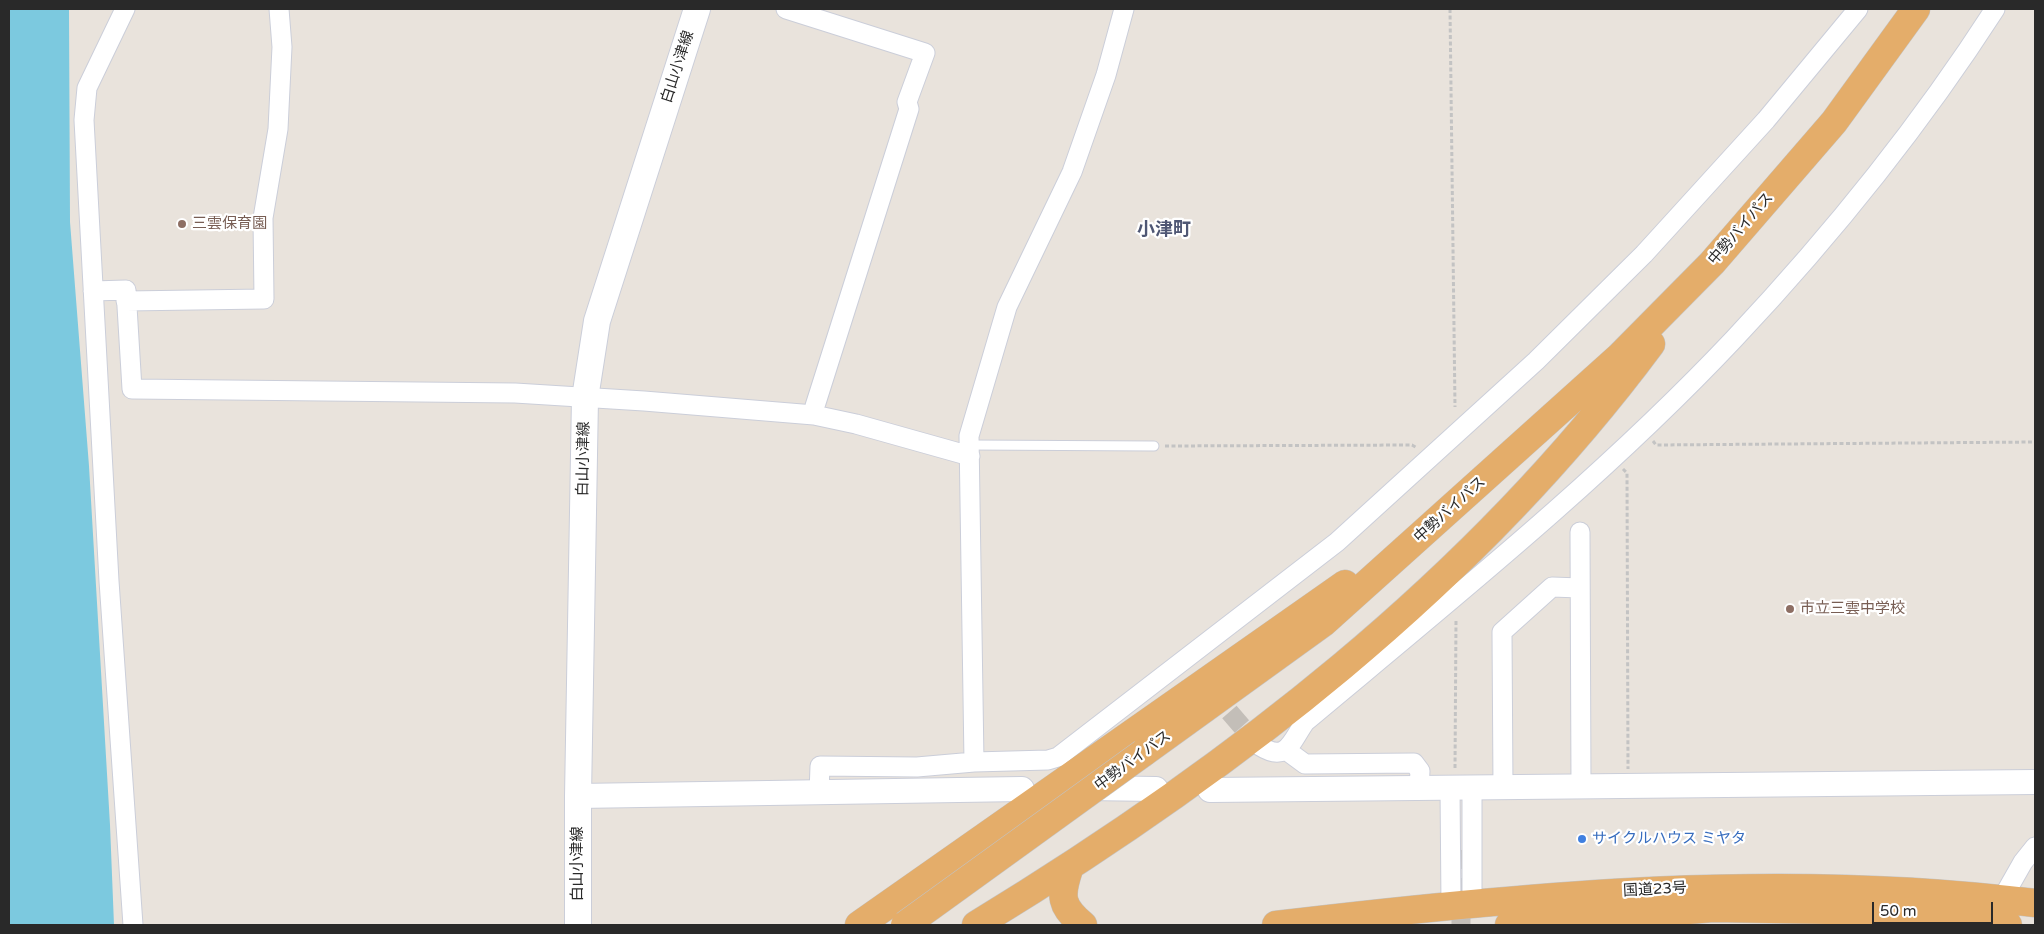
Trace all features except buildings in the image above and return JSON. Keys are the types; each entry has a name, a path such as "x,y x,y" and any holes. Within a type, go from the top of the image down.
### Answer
{"highway":[{"name":"中勢バイパス","path":"905,925 1323,623 1441,519 1619,357 1712,263 1834,122 1916,9"},
{"path":"976,925 1069,869 1223,761 1348,661 1465,558 1591,422 1712,263"},
{"path":"859,925 1441,519"},
{"path":"1069,869 1062,889 1063,900 1070,914 1083,925"},
{"name":"国道23号","path":"1276,925 1462,903 1600,892 1714,887 1883,888 2002,898 2035,903"},
{"name":"国道23号","path":"1509,925 1713,908 1816,917 1885,911 2008,925"}],"main road":[{"name":"白山小津線","path":"578,925 578,796 586,398 597,320 696,9"}],"street":[{"path":"125,9 87,88 84,120 109,581 134,925"},
{"path":"126,301 264,300 263,218 278,130 282,47 279,9"},
{"path":"786,9 925,53 907,102 909,109 815,406 814,415"},
{"path":"974,762 969,436 1007,307 1072,172 1106,75 1124,9"},
{"path":"820,793 820,766 917,767 974,762 1048,760 1058,757 1184,662 1337,542 1536,361 1644,254 1766,120 1858,9"},
{"path":"1260,746 1270,753 1278,754 1286,750 1305,722 1489,568 1618,452 1734,339 1810,254 1892,154 1970,46 1994,9"},
{"path":"92,291 126,290 132,389 515,393 586,398 814,415 970,451"},
{"path":"1580,532 1581,787"},
{"path":"1503,788 1502,632 1552,587 1580,588"},
{"path":"1184,662 1199,677"},
{"path":"1286,750 1305,764 1414,763 1420,771 1419,789"},
{"path":"1210,790 2035,782"},
{"path":"578,796 1022,788"},
{"path":"1083,788 1156,789"},
{"path":"1461,789 1461,850"},
{"path":"1461,789 1462,903"},
{"path":"2002,898 2023,862 2035,847"}],"lane":[{"path":"970,451 1154,446"}],"path":[{"path":"1450,9 1455,407"},
{"path":"1651,440 1656,445 2035,442"},
{"path":"1154,446 1412,445 1431,457"},
{"path":"1618,463 1627,473 1628,787"},
{"path":"1461,789 1455,777 1455,620 1462,613"}],"water":[{"path":"9,9 69,9 70,222 89,466 114,925 9,925"}],"tunnel":[{"path":"1211,691 1259,746"},
{"path":"1461,850 1461,925"}],"place":[{"name":"三雲保育園","path":"182,224"},
{"name":"市立三雲中学校","path":"1790,609"},
{"name":"サイクルハウス ミヤタ","path":"1582,839"}],"district":[{"name":"小津町","path":"1164,230"}]}
